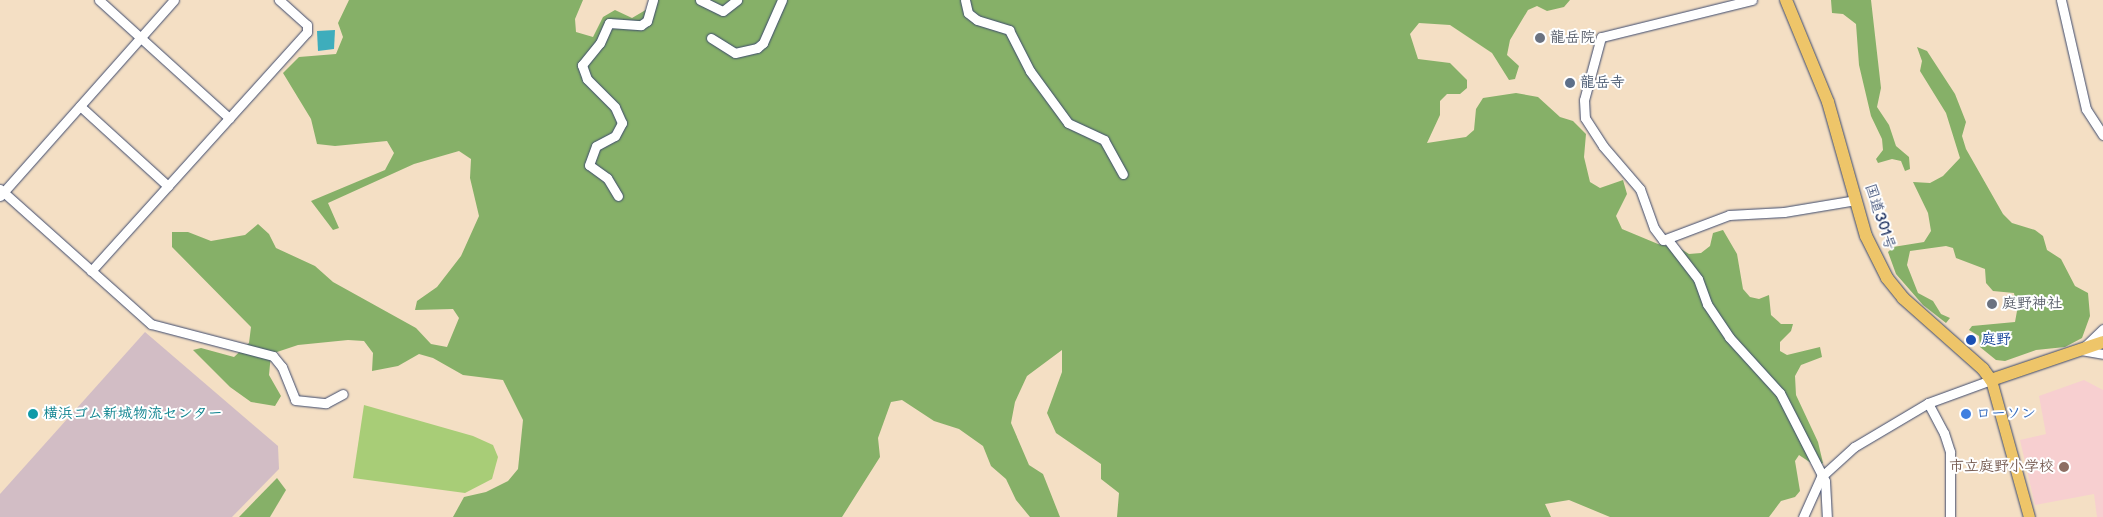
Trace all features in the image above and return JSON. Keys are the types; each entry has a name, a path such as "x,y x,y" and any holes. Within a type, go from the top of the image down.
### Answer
{"highway":[{"name":"国道301号","path":"1786,0 1828,102 1869,243 1887,278 1903,298 1983,369 1991,380"},
{"path":"1991,380 2103,342"}],"main road":[{"path":"1991,380 2029,517"}],"street":[{"path":"99,0 229,118"},
{"path":"174,0 1,192 157,327 273,356 282,367 295,400 326,403 343,394"},
{"path":"91,270 307,32 307,25 279,0"},
{"path":"618,196 607,178 589,165 596,146 615,136 622,123 611,102 588,78 582,65 600,42 609,23 641,26 647,21 653,0"},
{"path":"700,0 723,12 737,0"},
{"path":"711,38 735,53 757,48 763,43 782,0"},
{"path":"965,0 968,14 977,20 1009,30 1030,71 1068,123 1104,140 1123,174"},
{"path":"1752,0 1605,34 1596,44 1584,100 1585,118 1603,146 1640,189 1658,236 1668,240 1698,279 1707,304 1729,337 1780,393 1807,441 1821,477 1825,481 1828,517"},
{"path":"2061,0 2086,110 2102,131"},
{"path":"80,106 168,186"},
{"path":"1668,240 1694,226 1729,216 1784,212 1856,200"},
{"path":"2081,350 2103,329"},
{"path":"2081,350 2103,354"},
{"path":"1803,517 1821,477 1854,447 1928,402 1991,380"},
{"path":"1928,402 1944,433 1950,452 1950,517"}],"shaded area":[{"path":"145,332 278,446 279,469 232,517 0,517 0,494"},
{"name":"市立庭野小学校","path":"2084,380 2103,390 2103,517 2097,517 2094,494 2035,505 2020,440 2046,434 2039,396"}],"green space":[{"path":"349,0 583,0 575,19 576,32 593,37 603,17 615,10 632,18 649,8 651,0 1570,0 1564,7 1547,11 1537,6 1528,10 1510,40 1507,55 1519,66 1515,79 1509,80 1492,53 1450,25 1419,23 1410,34 1418,59 1450,63 1467,80 1467,88 1460,94 1447,94 1440,101 1440,115 1427,143 1466,137 1474,130 1476,109 1483,98 1516,93 1538,97 1560,117 1573,121 1586,134 1584,157 1590,182 1600,188 1623,180 1627,194 1616,216 1622,229 1658,244 1681,249 1689,254 1701,253 1710,246 1713,233 1723,230 1737,254 1743,289 1750,297 1759,299 1769,295 1771,315 1781,324 1793,324 1791,331 1780,342 1780,351 1787,355 1820,347 1822,357 1801,365 1795,376 1796,395 1818,442 1823,463 1817,467 1799,455 1795,461 1800,491 1795,497 1781,501 1769,517 1610,517 1569,500 1545,504 1551,517 1117,517 1119,493 1101,479 1101,464 1056,433 1047,413 1062,372 1062,350 1027,376 1015,402 1011,423 1029,465 1043,474 1060,517 1030,517 1016,500 1006,479 991,466 983,446 959,429 934,421 902,400 891,402 878,438 880,457 842,517 453,517 464,497 486,492 508,481 518,469 523,420 503,380 463,375 433,358 419,354 398,366 372,371 373,353 364,341 348,340 298,345 271,354 269,375 281,396 275,406 251,402 230,387 193,350 201,348 234,357 249,343 251,327 172,247 172,232 188,232 211,241 245,235 258,224 269,234 276,248 315,266 333,282 416,328 431,344 447,347 459,318 453,309 415,310 417,301 437,287 461,256 479,216 470,178 471,159 459,151 414,164 328,203 339,228 333,230 311,201 385,170 394,153 387,141 335,146 317,144 311,119 283,73 299,57 336,54 343,37 338,23"},
{"path":"1831,0 1871,0 1881,88 1877,107 1889,125 1896,146 1909,157 1910,169 1905,171 1901,161 1892,159 1878,163 1876,159 1883,150 1882,139 1871,116 1859,65 1856,24 1843,14 1832,13"},
{"path":"1917,47 1927,51 1955,94 1966,122 1962,136 1966,149 2003,214 2012,223 2035,230 2043,236 2047,250 2061,259 2075,286 2088,293 2090,316 2082,338 2065,347 2036,350 2005,361 1996,360 1980,347 1979,336 1969,330 1972,326 2015,322 2017,311 2014,293 1993,291 1986,283 1985,269 1956,258 1953,248 1946,246 1910,251 1907,265 1918,293 1933,301 1941,314 1950,318 1946,323 1923,305 1896,274 1888,252 1893,247 1924,242 1931,231 1928,213 1913,182 1930,183 1943,176 1960,158 1946,113 1920,71 1922,61"},
{"path":"364,405 473,436 493,445 498,457 492,479 465,493 353,478"},
{"path":"277,478 286,490 270,517 239,517"}],"water":[{"path":"335,30 334,49 318,51 317,31"}],"place":[{"name":"龍岳院","path":"1540,38"},
{"name":"龍岳寺","path":"1570,83"},
{"name":"庭野神社","path":"1992,304"},
{"name":"庭野","path":"1971,340"},
{"name":"横浜ゴム新城物流センター","path":"33,414"},
{"name":"ローソン","path":"1966,414"},
{"name":"市立庭野小学校","path":"2064,467"}]}
